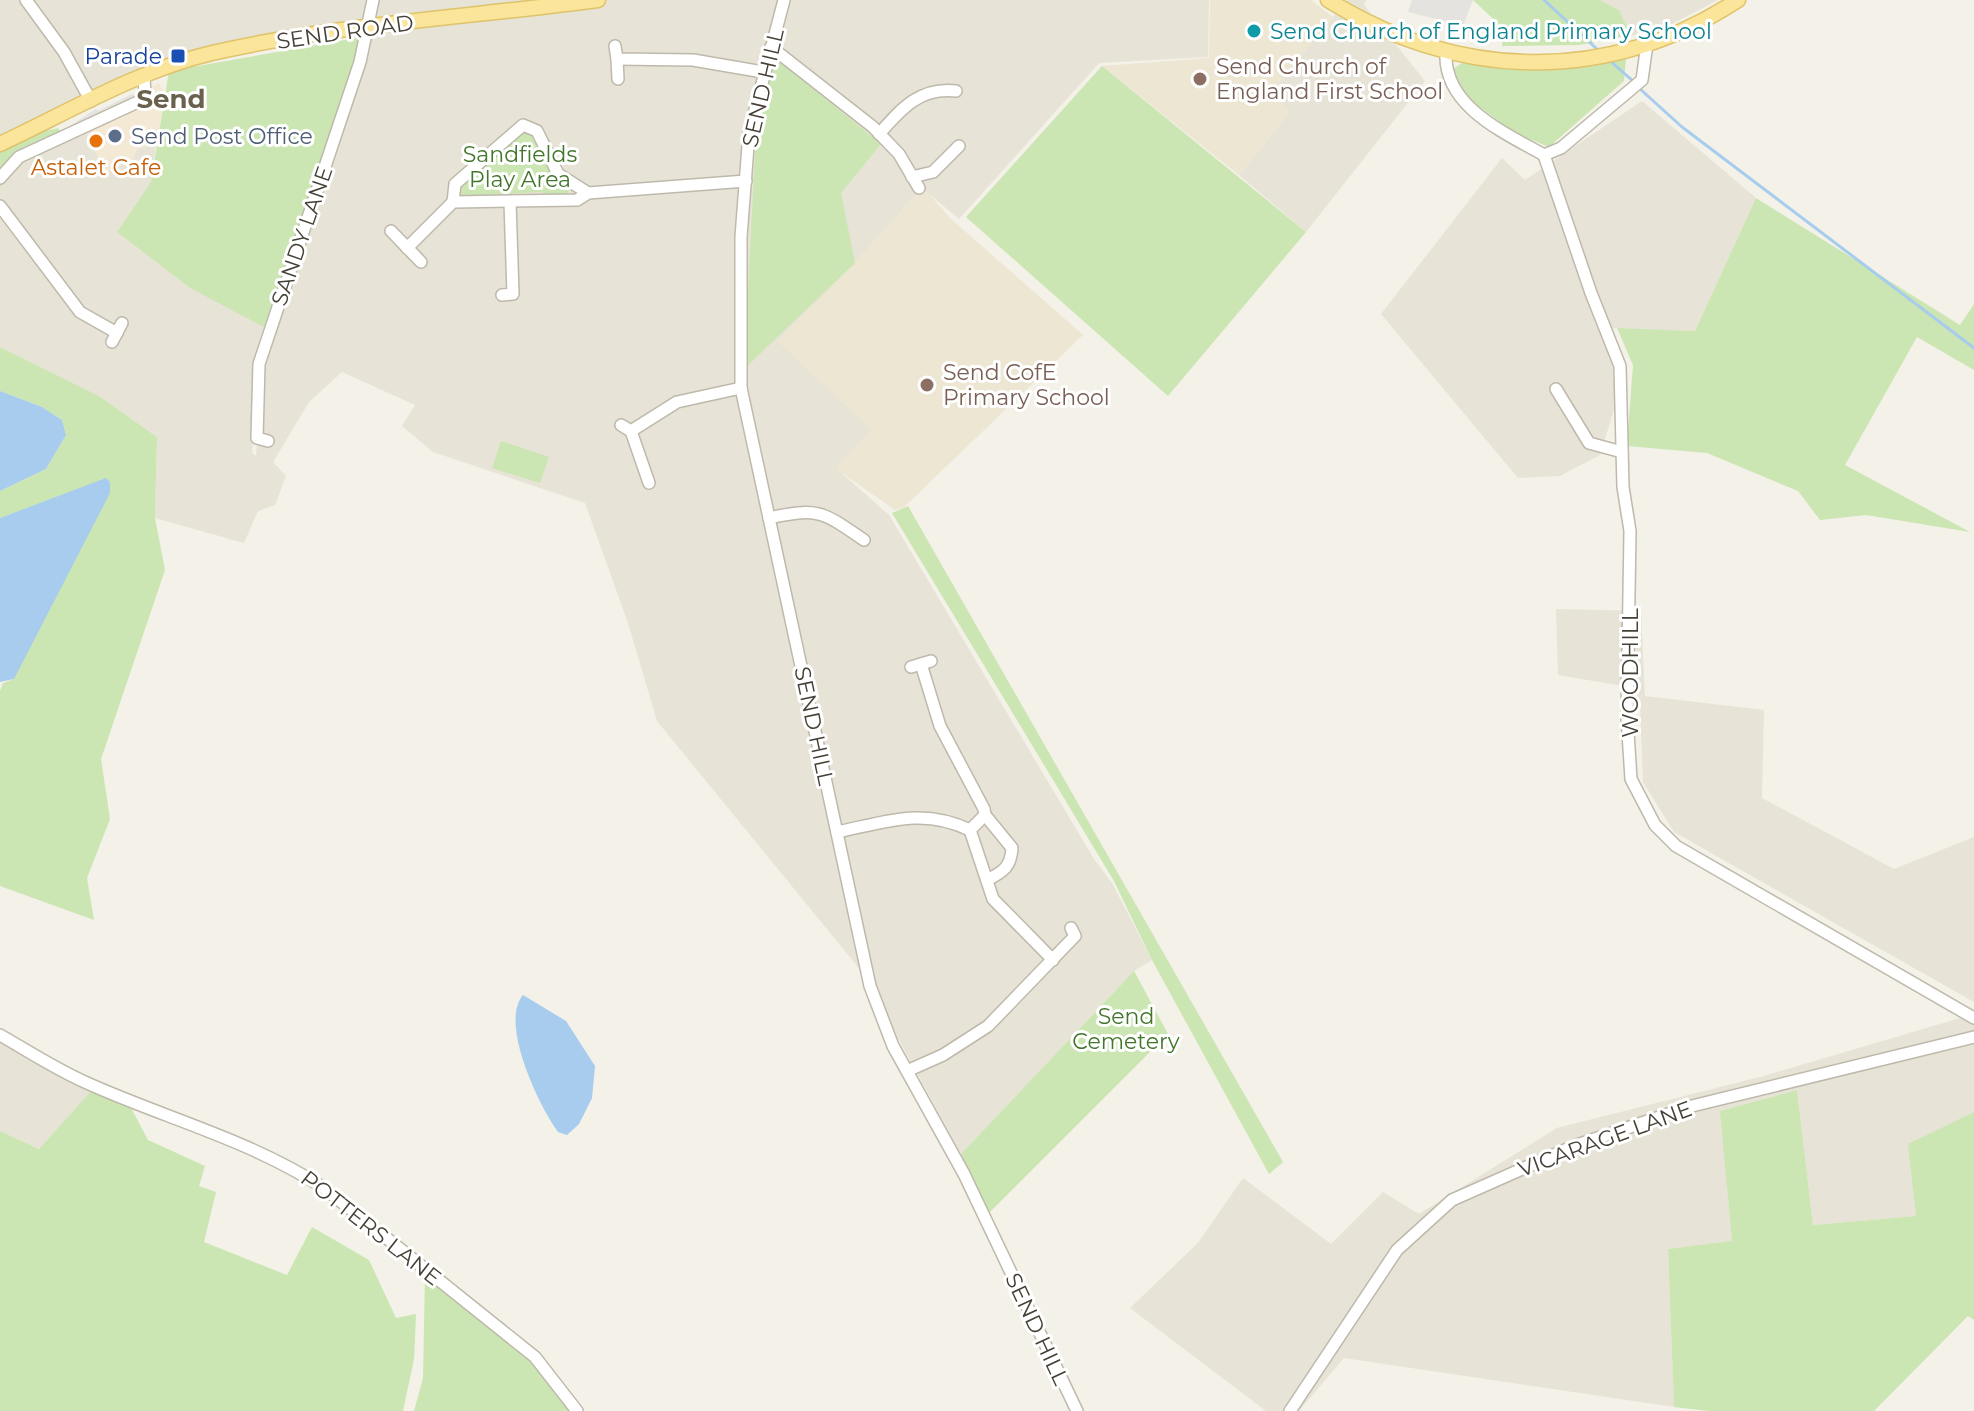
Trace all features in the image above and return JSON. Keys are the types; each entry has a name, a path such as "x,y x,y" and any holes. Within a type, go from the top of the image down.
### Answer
{"main road":[{"name":"SEND ROAD","path":"0,144 144,77 210,53 370,27 598,0"},
{"path":"1328,0 1346,5 1385,31 1446,52 1517,63 1605,56 1685,30 1738,0"}],"street":[{"path":"26,0 64,52 91,101"},
{"path":"370,27 373,0"},
{"name":"SEND HILL","path":"784,0 749,133 732,387 769,518 870,986 907,1071 964,1174 1077,1411"},
{"name":"SANDY LANE","path":"268,441 257,438 259,364 370,27"},
{"path":"1446,52 1445,73 1456,95 1498,128 1544,155 1561,148 1636,85 1647,44"},
{"path":"615,46 618,79"},
{"path":"771,47 879,134 899,154 919,188"},
{"path":"617,59 693,60 763,72"},
{"path":"0,178 19,157 140,101 145,96 144,77"},
{"path":"879,134 919,95 937,89 956,91"},
{"path":"407,248 453,202 455,184 523,125 537,131 558,174 588,193"},
{"path":"912,177 933,172 959,146"},
{"name":"WOODHILL","path":"1544,155 1591,293 1620,366 1622,452 1630,531 1627,717 1631,779 1655,825 1676,846 1974,1018"},
{"path":"453,202 577,200 588,193 746,181"},
{"path":"510,202 512,294"},
{"path":"0,206 80,312 117,333"},
{"path":"391,231 421,262"},
{"path":"649,483 626,428 677,402 732,387"},
{"path":"1556,389 1589,443 1622,452"},
{"path":"769,518 806,510 825,514 864,540"},
{"path":"921,664 940,726 985,815 1012,848 1011,861 1003,871 987,880"},
{"path":"837,832 923,815 946,818 970,830 998,908 1053,960"},
{"path":"970,830 985,815"},
{"path":"907,1071 954,1049 988,1026 1075,936 1071,928"},
{"name":"POTTERS LANE","path":"0,1035 88,1084 192,1122 289,1165 313,1180 535,1357 577,1411"},
{"name":"VICARAGE LANE","path":"1290,1411 1397,1250 1452,1200 1574,1146 1692,1106 1974,1037"}],"shaded area":[{"path":"0,0 21,0 63,57 87,100 0,141"},
{"path":"31,0 370,0 367,25 208,50 93,97 70,51"},
{"path":"380,0 1209,0 1208,57 1099,63 959,219 922,188 855,263 873,430 836,468 889,515 1094,859 1112,883 1152,960 1134,971 961,1154 862,972 657,721 628,623 585,503 433,452 402,426 415,405 342,372 309,402 273,462 286,476 275,505 258,511 244,543 155,518 157,437 99,396 0,347 0,188 19,162 86,132 136,149 156,145 151,182 117,232 190,288 266,326 257,365 252,453 256,456 263,368"},
{"name":"Send Church of England First School","path":"1210,0 1311,0 1333,17 1271,92 1290,112 1239,175 1102,66 1209,58"},
{"path":"1347,0 1366,0 1364,5 1425,81 1306,232 1239,175 1290,112 1271,92"},
{"path":"1412,0 1473,0 1463,26 1408,12"},
{"path":"1600,0 1718,0 1672,24 1631,36 1619,10"},
{"path":"159,83 165,95 156,145 137,149 133,160 105,173 86,132 73,124 96,109 98,111"},
{"path":"132,94 139,97 75,128 73,124 96,109 98,111"},
{"path":"1642,101 1756,198 1695,331 1609,328 1616,403 1600,455 1560,476 1518,478 1381,314 1502,158 1525,180"},
{"name":"Send CofE Primary School","path":"923,187 950,218 1083,335 904,507 895,510 835,468 872,430 777,341 855,263"},
{"path":"1556,609 1641,611 1645,696 1764,710 1762,798 1894,869 1974,837 1974,1002 1674,832 1643,782 1640,705 1623,686 1558,675"},
{"path":"1974,1014 1974,1112 1909,1144 1916,1216 1813,1225 1797,1090 1721,1111 1732,1242 1668,1249 1674,1407 1344,1358 1299,1411 1266,1411 1130,1308 1198,1243 1243,1178 1331,1244 1383,1192 1419,1214 1557,1128 1760,1077"},
{"path":"0,1039 91,1091 39,1149 0,1131"}],"green space":[{"path":"1473,0 1600,0 1619,10 1631,36 1579,45 1502,46 1503,28"},
{"path":"362,37 266,328 190,288 117,232 151,182 169,71"},
{"path":"774,57 881,144 841,193 855,263 744,369 756,133"},
{"path":"1626,59 1624,81 1549,147 1515,133 1455,89 1453,69 1462,63 1602,63"},
{"path":"1102,66 1306,232 1168,396 966,217"},
{"path":"58,128 68,140 18,164 0,188 0,149 32,134"},
{"name":"Sandfields Play Area","path":"519,129 532,133 549,171 569,189 568,193 550,197 542,192 461,196 462,183"},
{"path":"1756,198 1960,325 1974,304 1974,370 1917,337 1845,465 1970,532 1866,515 1820,520 1798,491 1707,453 1627,446 1633,365 1617,328 1695,331"},
{"path":"0,347 99,396 157,437 155,518 165,570 101,759 110,819 87,878 94,920 0,886 0,691 3,683 14,679 106,479 0,518 0,491 46,469 66,435 62,420 42,407 0,391"},
{"path":"501,441 549,457 540,483 492,468"},
{"path":"908,506 1283,1162 1269,1174 1152,960 1114,881 892,513"},
{"name":"Send Cemetery","path":"1134,971 1168,1034 989,1213 961,1154"},
{"path":"1797,1090 1813,1225 1916,1216 1908,1144 1974,1112 1974,1320 1968,1316 1874,1411 1708,1411 1674,1407 1668,1249 1732,1241 1720,1111"},
{"path":"91,1091 129,1104 148,1140 205,1166 199,1186 216,1192 204,1242 287,1275 312,1227 369,1260 396,1318 416,1314 414,1359 403,1411 0,1411 0,1131 39,1149"},
{"path":"425,1276 523,1354 573,1411 414,1411 423,1378"}],"water":[{"path":"0,391 42,407 62,420 66,435 46,469 0,491"},
{"path":"106,478 110,482 110,493 14,679 0,682 0,518"},
{"path":"523,995 566,1021 595,1066 592,1098 579,1124 567,1135 558,1132 550,1120 524,1064 516,1025 517,1008"}],"waterway":[{"path":"1544,0 1598,50"},
{"path":"1607,58 1634,82"},
{"path":"1639,88 1682,127 1974,348"}],"place":[{"name":"Send Church of England Primary School","path":"1254,31"},
{"name":"Parade","path":"178,56"},
{"name":"Send Church of England First School","path":"1200,79"},
{"name":"Send Post Office","path":"115,136"},
{"name":"Astalet Cafe","path":"96,141"},
{"name":"Send CofE Primary School","path":"927,385"}],"district":[{"name":"Send","path":"171,99"}]}
